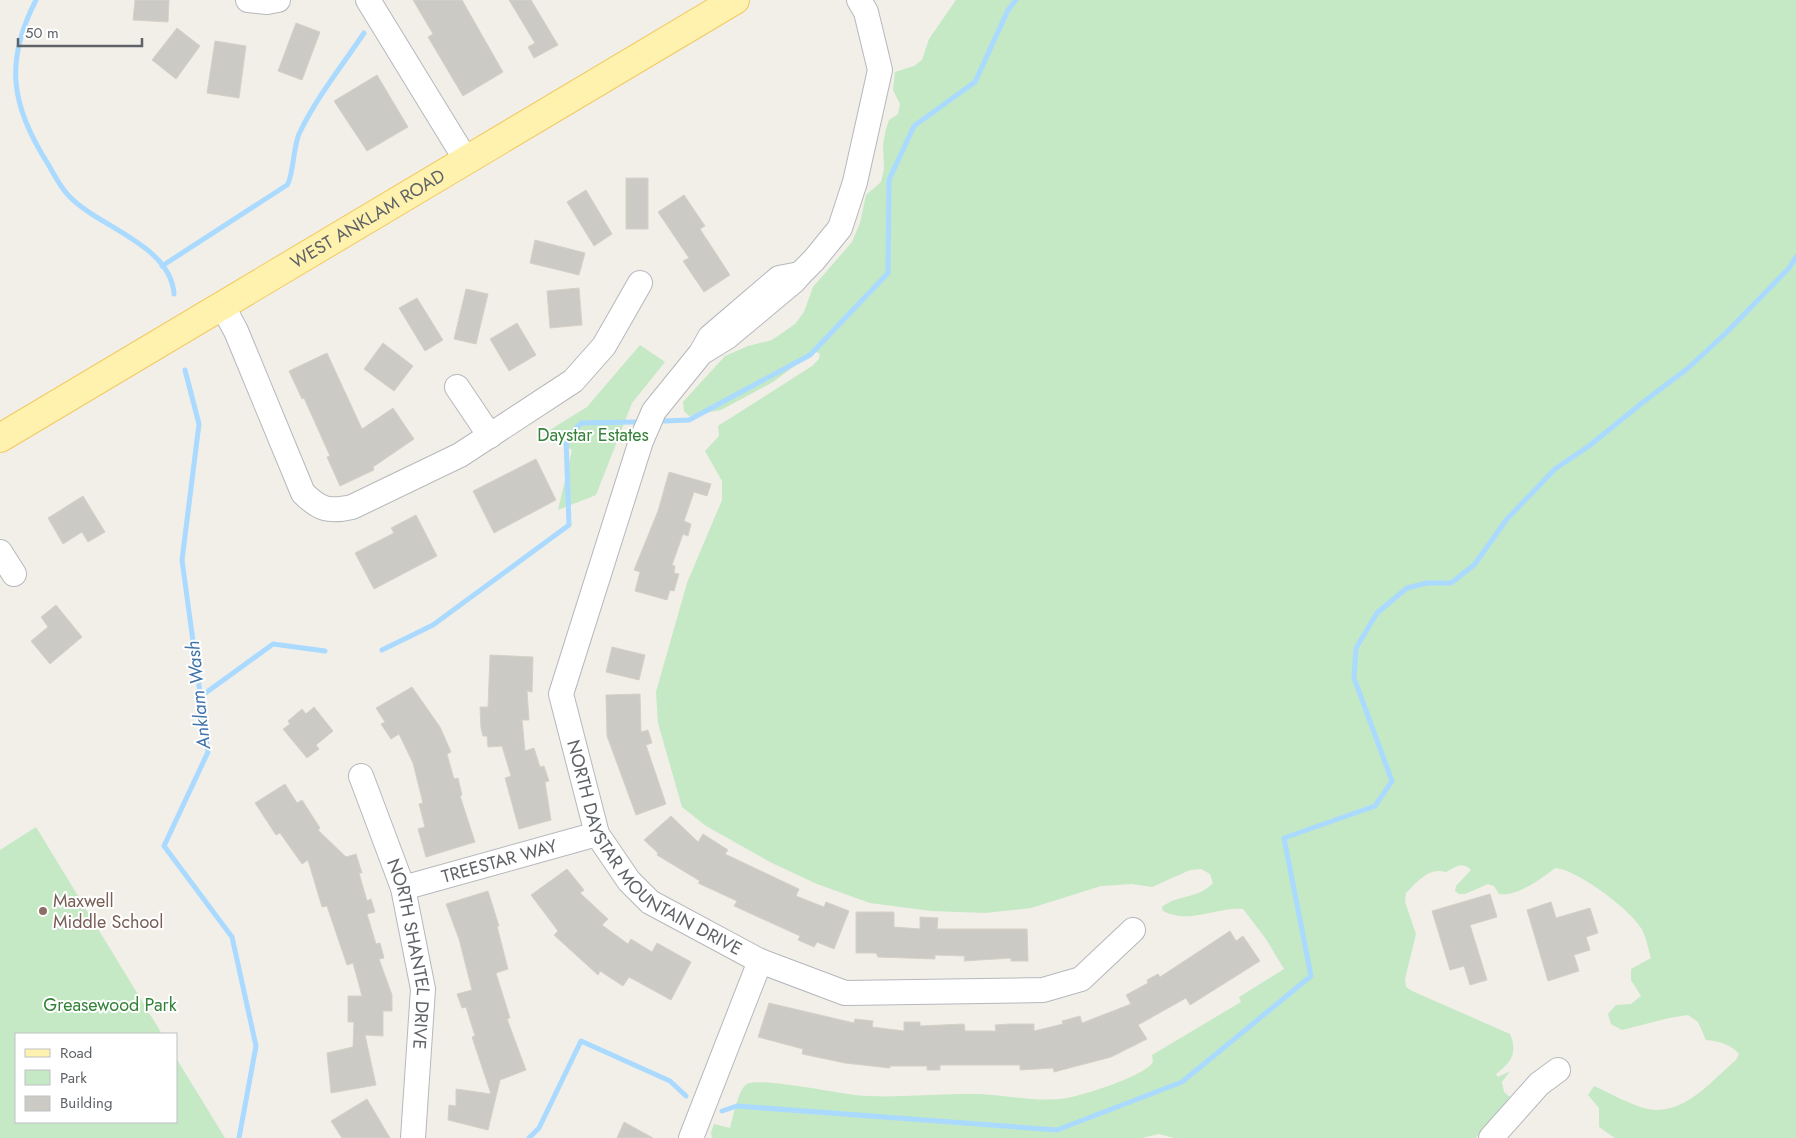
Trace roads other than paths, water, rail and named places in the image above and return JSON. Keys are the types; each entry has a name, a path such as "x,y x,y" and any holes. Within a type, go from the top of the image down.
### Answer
{"main road":[{"name":"WEST ANKLAM ROAD","path":"0,438 735,0"}],"street":[{"path":"248,0 267,2 278,0"},
{"path":"368,0 466,160"},
{"name":"NORTH DAYSTAR MOUNTAIN DRIVE","path":"859,0 866,12 880,70 856,182 840,228 794,281 727,337 701,353 654,411 641,441 561,694 596,834 629,881 650,902 760,961 845,993 1043,990 1081,979 1133,930"},
{"path":"222,305 236,331 303,493 322,516 336,510 352,507 460,455 558,392 587,367 604,346 640,283"},
{"path":"457,387 490,436"},
{"path":"0,552 14,574"},
{"name":"NORTH SHANTEL DRIVE","path":"361,776 403,888 423,989 414,1138"},
{"name":"TREESTAR WAY","path":"403,888 596,834"},
{"path":"691,1138 760,961"},
{"path":"1491,1138 1539,1084 1558,1070"}],"waterway":[{"name":"Anklam Wash","path":"36,0 19,44 16,64 16,84 26,123 57,180 69,196 97,218 131,238 160,262 170,277 174,294"},
{"path":"664,421 689,420 810,355 888,273 889,180 914,126 975,82 1008,10 1016,0"},
{"path":"162,266 287,185 291,176 299,134 321,95 364,33"},
{"path":"722,1111 737,1106 1057,1130 1182,1082 1311,976 1284,838 1375,806 1392,781 1354,678 1356,648 1377,613 1407,588 1427,583 1451,583 1474,565 1507,519 1555,469 1589,446 1687,369 1726,333 1789,268 1796,257"},
{"name":"Anklam Wash","path":"185,370 199,424 182,560 208,752 164,846 232,937 256,1046 239,1138"},
{"path":"382,650 433,625 569,525 566,439 581,423 635,422"},
{"path":"200,697 273,644 325,651"},
{"path":"529,1138 539,1128 581,1041 670,1081 686,1096"}],"place":[{"name":"Maxwell Middle School","path":"43,911"}],"park label":[{"name":"Daystar Estates","path":"593,435"},
{"name":"Greasewood Park","path":"110,1005"}]}
